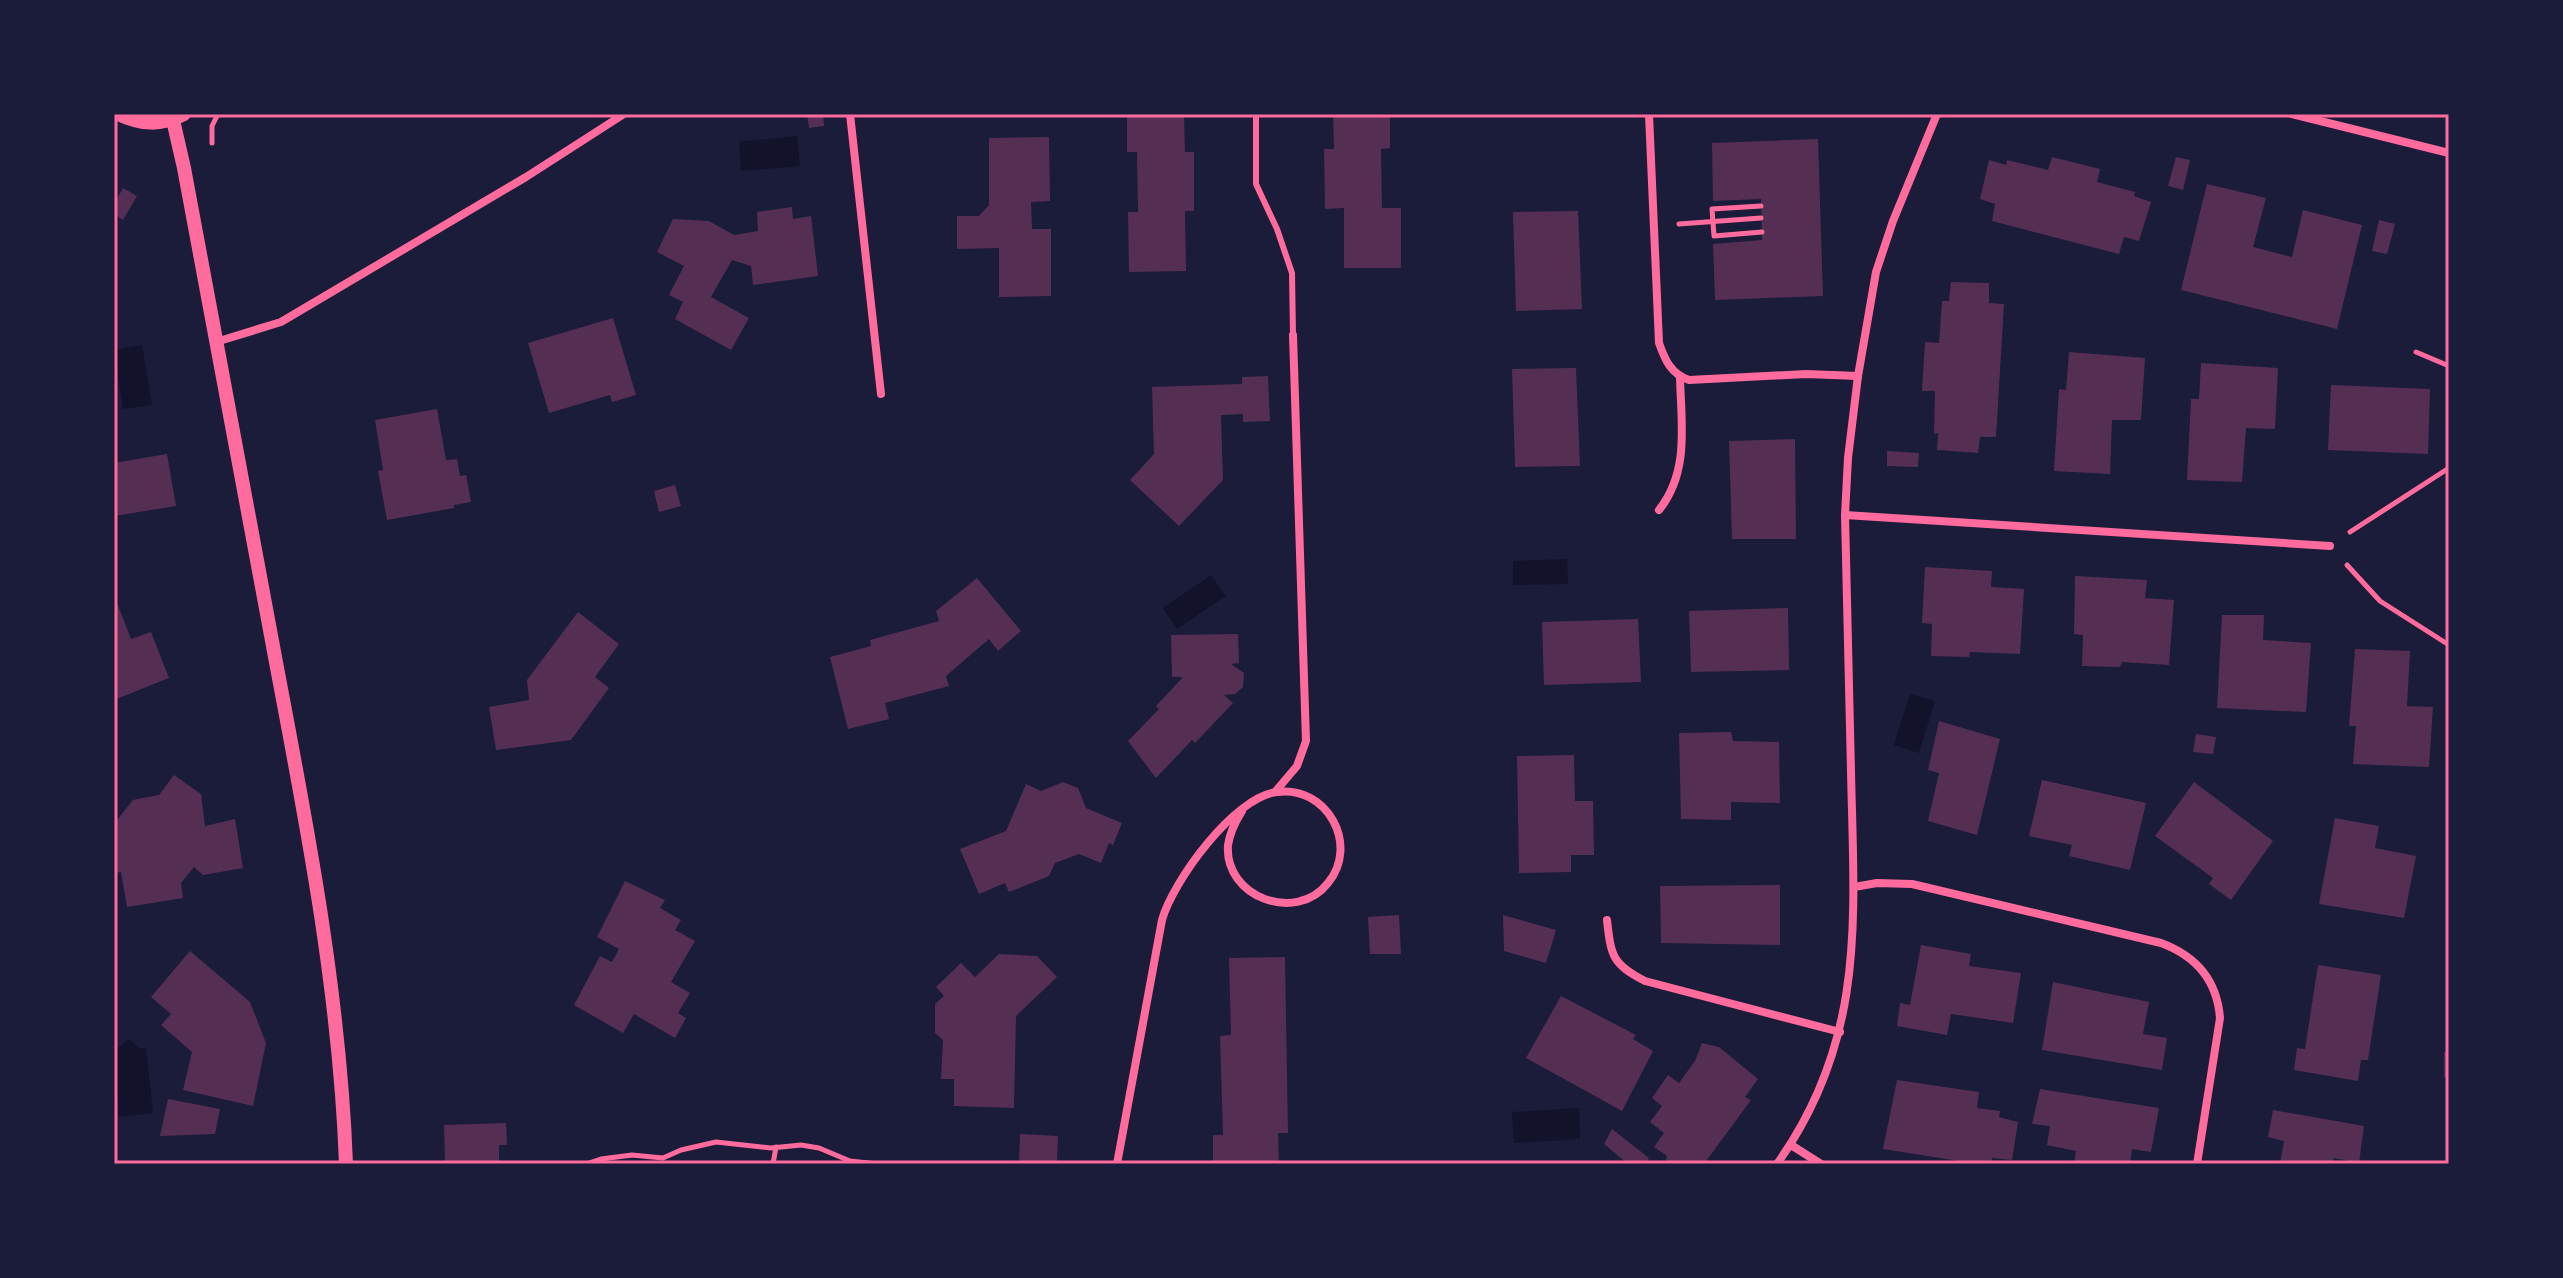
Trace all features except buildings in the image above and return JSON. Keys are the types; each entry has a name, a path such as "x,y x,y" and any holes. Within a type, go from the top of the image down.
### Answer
{"street":[{"path":"216,342 281,322 526,177 624,114"},
{"path":"850,114 881,394"},
{"path":"1649,114 1659,343 1668,365 1680,377 1689,380 1806,374 1858,376"},
{"path":"1777,1164 1791,1145 1823,1084 1840,1032 1851,976 1854,887 1845,515 1848,458 1876,272 1893,221 1937,114"},
{"path":"2292,114 2449,153"},
{"path":"116,115 153,124 178,117 216,342 306,819 329,963 345,1119 346,1164"},
{"path":"1275,792 1292,775 1302,758 1306,741 1293,335"},
{"path":"1659,510 1670,497 1682,461 1680,377"},
{"path":"1845,515 2330,546"},
{"path":"1117,1164 1167,904 1178,882 1199,855 1242,811 1256,798 1275,792 1294,791 1313,798 1328,811 1338,828 1341,847 1338,866 1328,884 1312,896 1294,903 1274,903 1256,896 1241,884 1231,867 1228,847 1232,828 1242,811"},
{"path":"1854,887 1877,883 1912,884 2161,943 2187,955 2208,976 2220,1018 2197,1164"},
{"path":"1607,920 1610,948 1623,970 1645,981 1840,1032"},
{"path":"1791,1145 1821,1164"}],"lane":[{"path":"1256,114 1256,184 1277,229 1292,273 1293,335"}],"path":[{"path":"1761,206 1712,209 1712,222 1714,236 1762,232"},
{"path":"1712,222 1761,218"},
{"path":"2416,352 2449,366"},
{"path":"2449,468 2330,546 2380,601 2449,645"},
{"path":"586,1164 632,1155 667,1156 716,1142 776,1147 801,1145 819,1148 850,1161 877,1164"},
{"path":"773,1164 776,1147"},
{"path":"667,1156 667,1164"}],"shaded area":[{"path":"797,136 800,166 741,171 739,142"},
{"path":"142,345 152,405 123,409 114,350"},
{"path":"1567,559 1568,584 1513,585 1513,561"},
{"path":"1211,575 1226,596 1177,629 1163,608"},
{"path":"1910,694 1935,701 1919,753 1894,745"},
{"path":"129,1039 139,1048 146,1048 153,1113 119,1117 114,1051"},
{"path":"1579,1108 1580,1139 1514,1143 1512,1112"}]}
